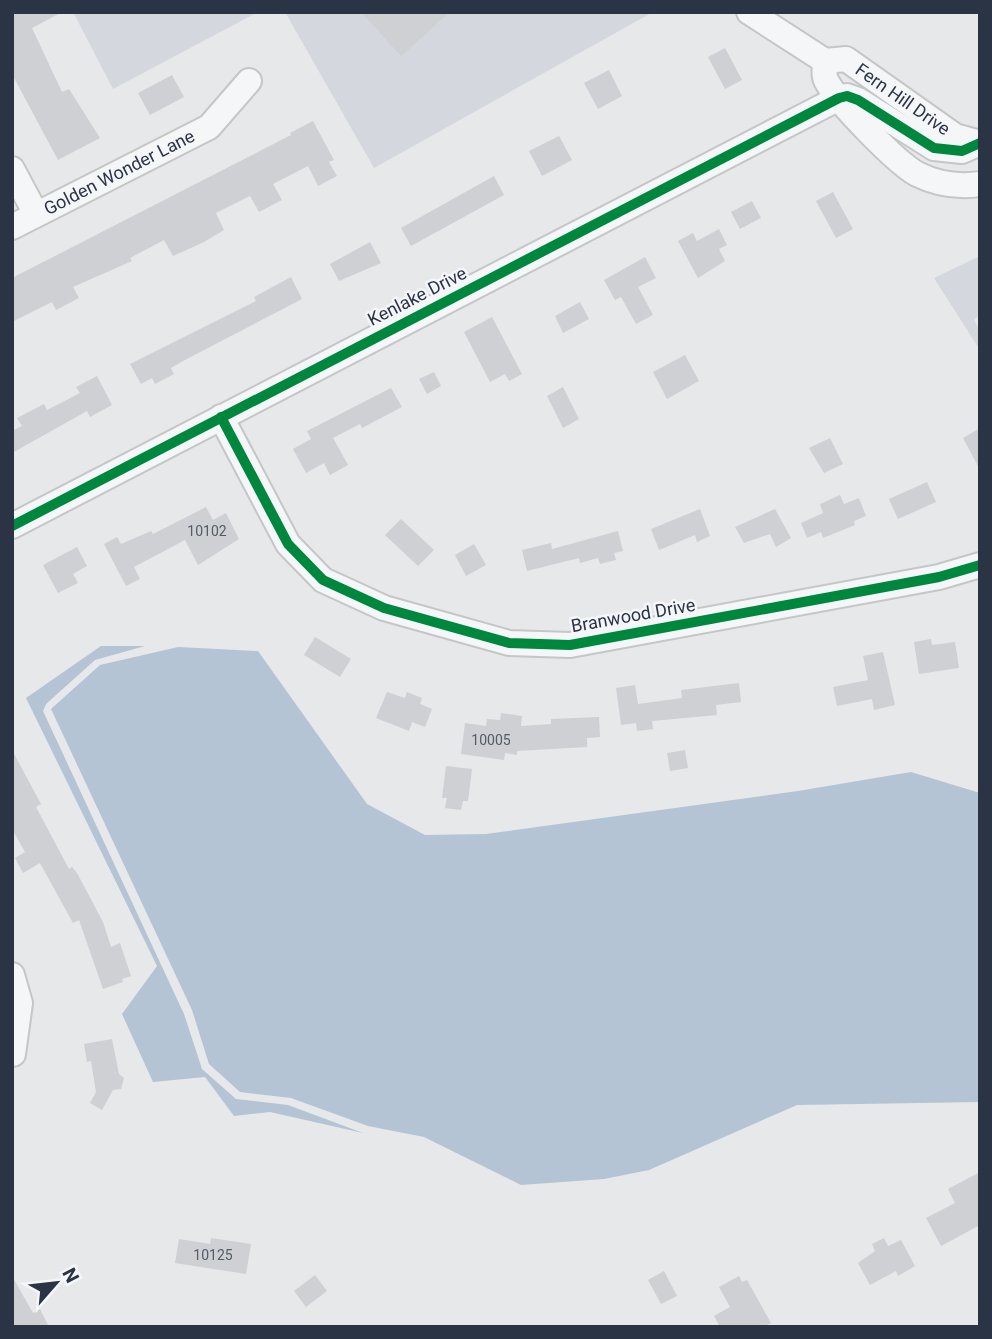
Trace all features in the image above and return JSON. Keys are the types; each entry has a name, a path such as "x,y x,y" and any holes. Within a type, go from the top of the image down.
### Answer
{"street":[{"name":"Fern Hill Drive","path":"749,12 825,61 846,60 955,136 980,143"},
{"name":"Fern Hill Drive","path":"825,61 825,79 839,98 893,154 917,174 959,187 980,184"},
{"name":"Golden Wonder Lane","path":"12,227 209,127 249,81"},
{"path":"839,98 847,96 858,100 933,148 962,150 980,143"},
{"name":"Kenlake Drive","path":"12,526 839,98"},
{"path":"12,169 36,214"},
{"name":"Branwood Drive","path":"221,417 288,544 323,580 384,608 509,643 570,645 939,577 980,565"},
{"path":"12,975 20,1003 13,1054"}],"shaded area":[{"path":"73,12 258,12 113,89"},
{"path":"285,12 653,12 374,168"},
{"path":"980,256 980,314 974,320 980,331 980,350 934,278"}],"water":[{"path":"101,646 145,646 95,660 46,704 43,711 184,1014 202,1069 236,1099 288,1105 363,1133 270,1112 234,1116 205,1077 153,1082 122,1014 157,966 26,698"},
{"path":"178,647 258,651 367,804 425,835 486,834 798,791 911,772 980,793 980,1102 797,1105 649,1170 604,1179 521,1185 424,1137 368,1126 291,1098 240,1092 209,1064 192,1010 51,709 100,665"}],"building":[{"path":"12,12 62,12 32,28 62,92 69,89 100,138 58,160 12,74"},
{"path":"361,12 450,12 401,56"},
{"path":"725,48 742,80 725,89 708,57"},
{"path":"609,70 622,96 598,109 584,83"},
{"path":"172,75 184,97 150,115 138,93"},
{"path":"313,121 334,160 329,162 337,176 318,186 308,166 273,184 282,200 259,212 250,196 216,213 224,230 204,242 173,256 164,240 130,258 132,261 73,287 79,298 56,310 52,302 12,322 12,278 291,135 290,133"},
{"path":"559,136 572,160 542,176 529,151"},
{"path":"494,176 504,195 411,246 401,228"},
{"path":"833,192 853,229 836,238 816,201"},
{"path":"752,201 761,218 740,229 731,212"},
{"path":"719,229 727,245 719,249 725,261 698,278 678,241 693,233 697,241"},
{"path":"370,242 381,263 339,281 330,264"},
{"path":"645,257 656,278 638,287 653,315 636,324 621,297 615,300 604,280"},
{"path":"291,277 302,299 171,368 174,374 155,384 152,378 141,384 130,364 256,301 254,297"},
{"path":"580,302 589,319 563,333 555,316"},
{"path":"492,317 522,374 509,381 505,374 490,382 464,332"},
{"path":"685,355 699,381 667,399 653,372"},
{"path":"434,372 441,386 427,394 419,379"},
{"path":"97,376 112,405 90,417 87,411 12,453 12,431 22,426 17,418 44,404 47,410 80,393 76,387"},
{"path":"563,387 579,419 563,428 547,396"},
{"path":"391,388 402,407 362,428 360,424 333,438 348,465 330,475 324,463 306,473 293,449 311,439 307,431"},
{"path":"980,428 980,470 963,438"},
{"path":"830,438 843,464 824,473 809,448"},
{"path":"927,482 936,502 898,519 889,499"},
{"path":"840,495 844,504 859,498 866,516 854,521 855,525 823,538 821,532 807,538 801,523 823,513 820,504"},
{"path":"206,507 213,520 226,513 239,539 198,565 185,540 134,567 140,579 126,586 104,544 117,537 121,544 151,531 153,534"},
{"path":"700,509 710,536 697,542 695,535 659,550 651,529"},
{"path":"775,509 791,538 776,547 770,534 744,543 735,527"},
{"path":"401,519 434,550 418,566 385,535"},
{"path":"618,531 623,551 614,553 616,560 600,564 598,558 580,563 579,558 527,571 522,550 551,543 552,549"},
{"path":"474,544 486,565 466,576 455,555"},
{"path":"77,547 87,566 73,574 78,583 58,593 43,565"},
{"path":"315,637 351,659 340,677 304,655"},
{"path":"931,639 932,645 955,642 959,668 919,674 914,642"},
{"path":"883,652 895,705 874,710 872,699 837,706 833,687 868,680 863,656"},
{"path":"739,683 741,702 716,705 717,715 652,721 653,729 637,731 636,723 621,725 616,688 635,685 638,704 682,698 681,690"},
{"path":"387,692 405,698 407,692 422,698 420,704 432,709 425,727 412,722 409,731 376,718"},
{"path":"501,713 522,716 521,726 551,724 551,719 599,717 600,737 587,738 587,747 517,751 517,755 505,753 504,760 461,754 465,723 486,726 487,719 500,720"},
{"path":"12,750 41,804 36,807 69,869 72,867 77,873 103,922 111,947 120,943 131,976 122,979 123,982 103,989 79,920 73,923 40,863 23,873 15,858 25,852 12,829"},
{"path":"685,750 688,768 670,771 667,753"},
{"path":"446,766 472,769 468,801 463,801 461,810 445,808 447,798 442,798"},
{"path":"112,1039 119,1074 124,1078 121,1089 113,1090 102,1110 90,1103 96,1092 91,1061 87,1062 84,1044"},
{"path":"980,1172 980,1225 941,1246 926,1218 955,1203 948,1189"},
{"path":"211,1238 251,1244 246,1274 175,1263 179,1239 210,1244"},
{"path":"884,1238 888,1246 901,1240 915,1266 898,1276 896,1271 870,1285 858,1263 875,1251 872,1244"},
{"path":"664,1271 677,1296 661,1304 648,1280"},
{"path":"315,1275 327,1291 306,1307 294,1291"},
{"path":"12,1276 33,1313 40,1309 49,1327 12,1327"},
{"path":"739,1276 742,1282 747,1280 771,1323 763,1327 720,1327 714,1316 730,1307 719,1287"}],"cycle path":[{"path":"12,526 839,98 847,96 858,100 934,148 962,151 980,143"},
{"path":"221,417 288,544 323,580 384,608 509,643 570,645 939,577 980,565"}]}
